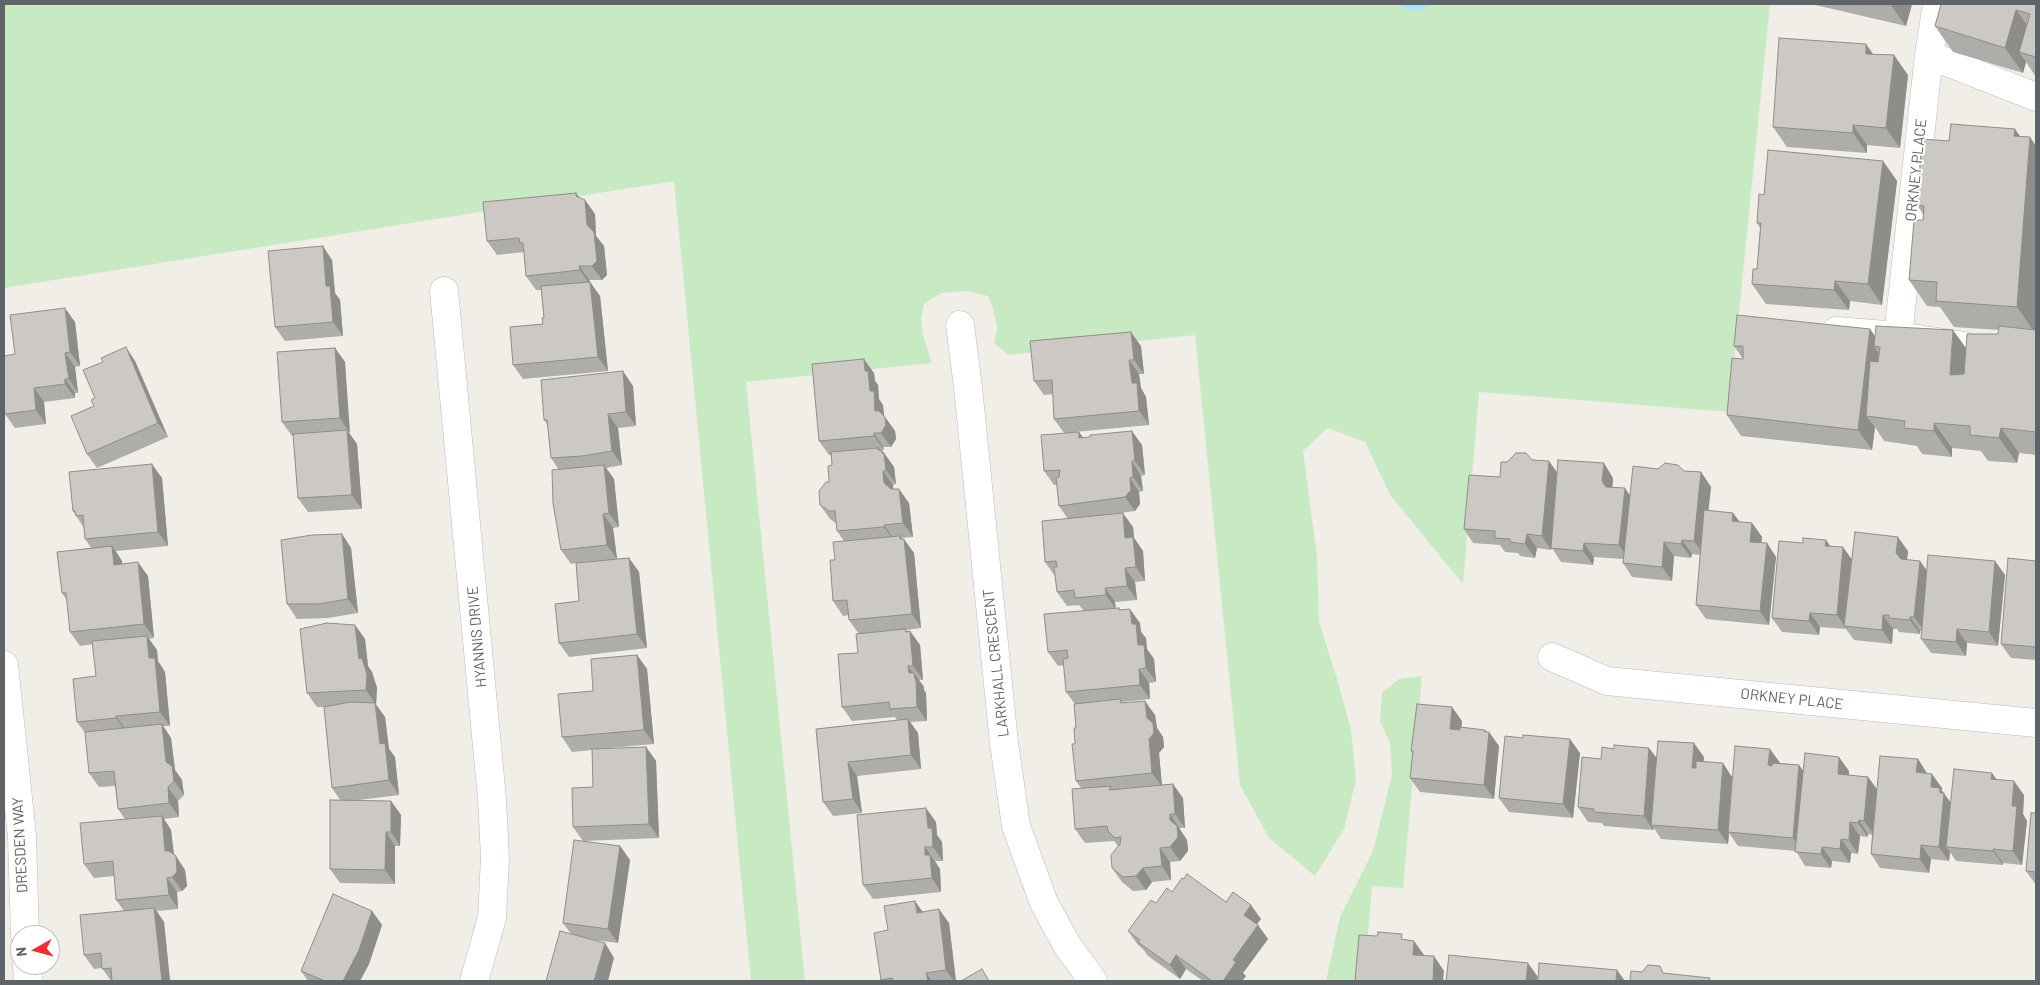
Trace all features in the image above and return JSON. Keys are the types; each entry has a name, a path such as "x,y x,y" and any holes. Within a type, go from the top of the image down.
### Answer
{"street":[{"name":"ORKNEY PLACE","path":"1898,336 1929,55 1937,4"},
{"path":"1929,55 2036,97"},
{"name":"HYANNIS DRIVE","path":"444,291 491,790 495,857 492,918 474,981"},
{"name":"LARKHALL CRESCENT","path":"960,325 1004,743 1016,826 1044,903 1067,945 1094,981"},
{"path":"1812,329 1898,336 1966,346"},
{"name":"ORKNEY PLACE","path":"1552,657 1607,681 2036,723"},
{"name":"DRESDEN WAY","path":"4,665 22,836 25,925"}],"green space":[{"path":"4,4 1770,4 1729,412 1479,392 1463,584 1390,495 1365,442 1328,428 1303,451 1317,556 1319,622 1351,730 1356,780 1344,829 1315,876 1269,838 1240,785 1195,335 1008,355 994,343 997,328 993,308 988,296 966,291 941,293 924,304 921,318 923,335 932,363 746,382 805,981 751,981 674,181 4,288"},
{"path":"1422,676 1403,888 1372,886 1364,981 1326,981 1340,917 1373,851 1392,775 1390,743 1380,722 1382,693 1399,679"}],"building":[{"path":"1941,4 2036,4 2036,57 2019,52 2030,14 2016,10 2005,48 1935,26"},
{"path":"1779,38 1866,44 1866,54 1894,55 1886,128 1853,125 1853,133 1773,127"},
{"path":"1951,124 2015,129 2014,136 2030,137 2017,307 1936,301 1937,282 1909,280 1914,220 1923,220 1924,206 1917,205 1922,139 1949,141"},
{"path":"1768,150 1883,161 1868,284 1835,281 1834,290 1752,284 1753,269 1757,269 1761,223 1757,223 1759,194 1764,195"},
{"path":"576,193 576,196 585,200 587,225 594,232 597,261 592,266 579,266 580,270 526,276 523,243 520,243 519,238 487,241 483,202"},
{"path":"323,246 326,286 330,286 333,322 275,327 268,251"},
{"path":"590,282 598,357 513,365 510,327 543,324 541,286"},
{"path":"65,308 70,352 65,353 69,379 65,379 65,384 34,388 36,410 5,414 4,356 15,354 10,315"},
{"path":"1737,315 1870,329 1858,430 1727,415 1732,358 1743,359 1743,346 1734,346"},
{"path":"1876,326 1953,330 1950,375 1964,374 1967,334 1998,334 1999,326 2036,330 2036,432 2001,428 1999,438 1970,435 1970,426 1934,423 1934,431 1904,428 1905,421 1866,416 1870,361 1878,362 1880,347 1874,346"},
{"path":"1131,332 1134,360 1129,360 1132,383 1137,383 1139,411 1054,419 1052,380 1034,381 1030,341"},
{"path":"126,347 158,423 87,454 71,416 94,406 91,400 95,398 83,370 103,362 101,358"},
{"path":"335,348 340,418 282,422 277,352"},
{"path":"864,359 865,371 868,371 870,391 874,391 875,411 879,411 885,417 886,425 881,433 874,433 874,436 819,441 812,364"},
{"path":"623,371 626,412 608,414 612,451 582,456 551,458 547,420 544,420 541,380"},
{"path":"347,430 352,495 298,498 293,434"},
{"path":"1132,431 1135,461 1132,461 1133,477 1130,478 1131,490 1125,497 1059,506 1056,478 1059,477 1060,470 1044,471 1041,435 1079,432 1079,438 1090,437 1090,435"},
{"path":"878,448 878,450 884,453 886,470 883,471 884,483 891,489 899,489 903,523 884,525 884,527 837,531 835,511 829,511 820,505 819,491 826,482 829,482 828,466 832,465 831,452"},
{"path":"1516,453 1526,453 1532,460 1549,461 1542,536 1527,534 1525,544 1510,542 1510,539 1495,538 1495,531 1464,529 1469,475 1500,477 1501,462 1507,462"},
{"path":"1558,460 1604,463 1602,481 1606,487 1625,488 1619,545 1584,543 1583,551 1551,548"},
{"path":"1665,463 1678,465 1684,471 1701,472 1694,541 1682,540 1681,544 1664,542 1662,567 1623,563 1633,466 1658,469"},
{"path":"152,464 158,532 85,539 83,515 76,516 75,511 73,511 69,472"},
{"path":"604,465 609,513 603,514 607,545 561,550 553,503 552,470"},
{"path":"1704,510 1733,513 1732,521 1752,523 1750,542 1767,543 1760,611 1696,605"},
{"path":"1123,513 1125,538 1133,537 1136,567 1125,568 1127,586 1105,588 1106,595 1075,598 1074,590 1057,592 1054,567 1057,567 1056,561 1045,562 1042,521"},
{"path":"1855,532 1898,537 1896,553 1901,559 1920,561 1914,617 1910,617 1910,620 1889,618 1889,615 1883,615 1882,630 1844,626"},
{"path":"342,534 348,599 318,604 287,604 281,540 312,535"},
{"path":"900,536 900,539 904,539 912,614 849,620 847,600 833,601 830,560 835,560 833,542"},
{"path":"1803,538 1826,540 1825,546 1843,547 1837,615 1810,613 1809,621 1772,618 1779,541 1803,543"},
{"path":"112,546 114,565 138,562 144,624 70,632 66,593 62,593 57,552"},
{"path":"1928,555 1995,561 1989,632 1957,629 1956,642 1921,639"},
{"path":"629,558 637,634 559,643 555,604 579,601 576,563"},
{"path":"2008,558 2036,561 2036,647 2001,644"},
{"path":"1119,608 1119,610 1130,609 1132,624 1136,624 1138,645 1144,645 1146,668 1139,669 1140,685 1066,692 1063,659 1068,658 1067,650 1048,652 1044,614"},
{"path":"327,623 355,625 359,659 362,658 367,674 366,690 307,693 300,629"},
{"path":"905,629 906,632 910,631 913,666 908,666 909,673 914,673 916,679 917,707 890,709 889,702 842,707 838,654 858,653 856,634"},
{"path":"147,636 149,658 155,658 160,712 77,722 73,679 96,676 92,641"},
{"path":"637,655 644,730 562,737 558,694 593,691 591,659"},
{"path":"1120,699 1121,703 1145,701 1147,718 1153,723 1154,733 1149,739 1152,773 1076,781 1072,744 1075,744 1074,728 1076,728 1074,704"},
{"path":"350,702 375,703 380,744 385,743 389,780 332,788 324,707"},
{"path":"1417,704 1452,707 1450,729 1460,730 1460,727 1489,732 1484,785 1410,778 1413,751 1411,751"},
{"path":"908,719 911,755 848,762 853,799 823,802 816,729"},
{"path":"162,724 166,762 172,766 174,781 168,787 169,803 118,809 114,771 89,773 85,732"},
{"path":"1523,735 1570,739 1563,804 1499,798 1505,736 1523,738"},
{"path":"1658,741 1694,743 1692,768 1696,768 1696,761 1723,763 1718,830 1651,825"},
{"path":"1614,745 1649,748 1644,816 1594,812 1594,809 1578,807 1582,757 1601,759 1602,747 1614,749"},
{"path":"1735,746 1770,749 1768,765 1772,766 1772,763 1799,765 1793,838 1728,832"},
{"path":"646,747 649,824 573,827 572,788 593,787 592,749"},
{"path":"1805,753 1839,757 1838,774 1868,777 1864,821 1859,820 1858,823 1850,822 1849,840 1841,839 1840,849 1822,847 1821,854 1795,852"},
{"path":"1880,756 1918,759 1916,772 1932,774 1931,787 1940,788 1940,793 1944,793 1939,847 1921,845 1920,859 1871,854"},
{"path":"1954,769 1992,773 1991,779 2014,781 2012,806 2017,806 2013,851 1946,847"},
{"path":"1173,784 1175,814 1170,814 1170,820 1177,826 1178,837 1170,847 1160,848 1162,866 1143,868 1136,876 1123,877 1112,868 1111,855 1120,844 1121,837 1115,838 1108,831 1107,826 1075,829 1072,789 1111,786 1109,790"},
{"path":"330,800 391,801 391,832 386,832 385,870 330,869"},
{"path":"926,808 928,828 932,828 933,847 925,847 925,855 930,855 932,878 863,885 857,815"},
{"path":"2031,813 2036,813 2036,872 2026,871"},
{"path":"162,816 165,851 169,851 176,856 177,872 172,877 167,878 169,895 116,900 113,861 84,864 80,823"},
{"path":"574,840 620,846 608,929 563,923"},
{"path":"1187,874 1226,902 1233,892 1251,905 1244,915 1258,925 1233,960 1236,962 1223,981 1212,981 1176,955 1170,965 1138,942 1140,940 1128,931 1151,900 1156,903 1167,888 1172,892"},
{"path":"333,894 372,911 359,950 343,981 325,981 301,971"},
{"path":"915,901 917,913 939,909 946,970 926,973 928,981 893,981 892,978 881,980 874,933 888,930 884,906"},
{"path":"154,908 162,981 112,981 111,968 102,969 101,953 84,955 80,915"},
{"path":"560,931 605,943 594,981 546,981"},
{"path":"1378,932 1402,934 1401,939 1414,941 1413,955 1434,956 1433,981 1355,981 1359,935 1377,936"},
{"path":"1449,955 1528,963 1526,981 1446,981"},
{"path":"1539,963 1617,970 1616,981 1538,981"},
{"path":"1648,965 1660,966 1663,973 1710,978 1709,981 1630,981 1631,971 1642,972"},
{"path":"982,969 989,981 961,981"}],"waterway":[{"path":"1407,4 1418,6 1422,4"}]}
